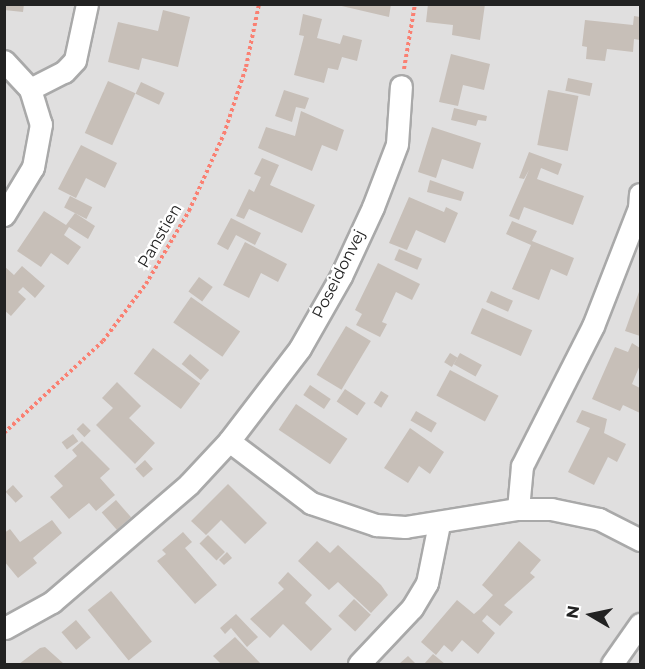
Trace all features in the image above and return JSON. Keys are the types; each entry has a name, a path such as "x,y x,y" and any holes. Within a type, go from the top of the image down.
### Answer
{"street":[{"path":"30,89 64,72 75,60 87,4"},
{"path":"4,61 30,89 40,124 39,144 33,167 4,215"},
{"name":"Poseidonvej","path":"5,628 52,602 125,543 189,484 229,441 300,348 341,276 397,144 401,86"},
{"path":"518,509 522,466 593,326 639,208 640,194"},
{"path":"229,441 284,486 343,516 395,526 439,524 518,509 551,509 599,519 640,540"},
{"path":"359,664 417,600 435,556 439,524"},
{"path":"612,664 640,624"}],"path":[{"name":"Panstien","path":"4,433 103,341 146,284 178,230 224,134 246,67 259,4"},
{"path":"401,86 415,4"}],"shaded area":[{"path":"4,5 640,5 640,664 4,664"}],"building":[{"path":"4,4 24,4 23,12 4,10"},
{"path":"333,4 391,4 389,17"},
{"path":"428,4 485,4 480,40 452,35 453,25 426,22"},
{"path":"163,10 190,17 178,67 142,58 139,70 108,62 118,22 158,31"},
{"path":"303,14 322,19 317,38 340,44 343,35 362,40 357,61 342,57 338,70 328,68 324,83 294,75 304,36 299,35"},
{"path":"634,16 640,17 640,40 634,39 633,52 607,49 605,61 586,59 587,47 582,46 585,20 633,25"},
{"path":"451,54 490,64 484,90 463,85 458,106 439,102"},
{"path":"568,78 592,83 590,96 565,91"},
{"path":"108,81 135,93 112,145 85,133"},
{"path":"141,82 165,93 159,105 136,94"},
{"path":"284,90 309,98 305,109 296,107 292,122 275,116"},
{"path":"548,90 578,96 568,151 537,145"},
{"path":"454,108 487,116 486,121 478,120 476,126 451,120"},
{"path":"301,111 344,130 337,151 322,145 312,171 258,148 266,127 295,136"},
{"path":"432,127 481,143 473,169 442,159 436,178 418,172"},
{"path":"81,145 117,163 105,188 86,178 76,198 58,189"},
{"path":"529,152 562,164 558,175 541,168 537,179 584,196 573,225 524,207 519,220 509,216 529,170 524,179 519,178"},
{"path":"262,158 279,165 270,185 315,205 302,233 249,209 244,219 236,216 249,189 254,192 261,177 254,174"},
{"path":"430,180 464,192 461,201 427,192"},
{"path":"70,196 92,207 86,219 64,208"},
{"path":"409,197 444,212 446,207 458,213 445,243 416,230 407,250 389,243"},
{"path":"44,211 66,225 75,213 95,226 88,239 69,227 64,235 81,247 68,265 51,253 41,267 17,251"},
{"path":"231,218 261,233 255,245 236,235 228,250 217,244"},
{"path":"512,221 537,231 532,241 574,258 567,276 551,269 539,300 512,289 531,245 506,234"},
{"path":"245,242 287,264 278,282 261,273 249,298 223,285"},
{"path":"399,249 422,259 417,270 394,260"},
{"path":"378,263 420,284 412,300 396,292 382,322 387,324 380,337 356,325 362,314 355,310"},
{"path":"4,266 14,275 22,266 45,286 35,298 23,287 18,292 26,299 11,316 4,310"},
{"path":"199,277 213,287 202,302 188,292"},
{"path":"640,289 640,336 625,331"},
{"path":"491,291 513,301 508,312 486,302"},
{"path":"191,297 240,331 222,357 173,322"},
{"path":"482,308 532,330 521,356 471,334"},
{"path":"346,326 371,341 342,390 317,375"},
{"path":"632,343 640,348 640,365 632,384 640,388 640,413 623,405 620,411 592,399 615,347 628,352"},
{"path":"153,348 200,384 181,409 134,374"},
{"path":"450,353 458,358 452,367 444,362"},
{"path":"460,353 482,365 476,376 454,364"},
{"path":"190,354 209,370 201,380 182,364"},
{"path":"450,370 499,396 485,421 436,396"},
{"path":"117,382 141,406 129,418 155,443 135,464 96,425 113,408 102,398"},
{"path":"310,385 331,399 324,409 303,395"},
{"path":"345,389 366,403 357,415 337,401"},
{"path":"381,391 389,396 381,408 374,403"},
{"path":"296,404 347,439 330,464 279,430"},
{"path":"582,410 607,419 604,433 626,444 617,462 608,457 594,485 568,472 590,428 576,422"},
{"path":"416,411 437,423 431,433 410,421"},
{"path":"83,423 91,431 84,437 77,429"},
{"path":"410,428 444,452 430,474 419,466 408,483 384,468"},
{"path":"73,434 78,441 67,450 62,442"},
{"path":"82,441 110,469 100,478 115,495 96,511 89,503 69,519 50,497 63,486 54,476 77,456 72,450"},
{"path":"145,460 153,469 143,478 135,469"},
{"path":"228,484 267,523 245,544 221,520 206,535 191,521"},
{"path":"13,485 23,496 16,503 6,492"},
{"path":"116,500 131,517 117,530 102,512"},
{"path":"52,520 62,533 33,558 37,563 18,578 4,561 4,533 10,529 20,542"},
{"path":"183,532 192,542 185,548 217,585 195,604 157,561 166,554 162,550"},
{"path":"208,535 225,552 216,560 200,543"},
{"path":"317,541 330,553 338,545 381,585 388,595 371,613 338,582 329,590 298,561"},
{"path":"519,541 541,560 530,573 535,577 504,605 513,612 500,626 487,615 482,621 495,633 478,654 462,640 452,652 444,645 436,655 421,642 457,600 474,614 480,609 493,595 482,585"},
{"path":"227,552 232,558 224,565 219,560"},
{"path":"288,572 312,595 305,603 332,629 311,651 283,624 270,638 250,619 284,589 278,583"},
{"path":"111,591 152,642 129,660 88,610"},
{"path":"354,599 371,615 355,632 338,616"},
{"path":"236,614 258,637 247,647 231,628 225,634 220,628"},
{"path":"76,620 91,638 76,650 61,632"},
{"path":"235,637 261,664 221,664 213,656"},
{"path":"45,647 64,664 19,664 40,648"},
{"path":"433,654 445,664 424,664"},
{"path":"408,656 416,664 399,664"}]}
